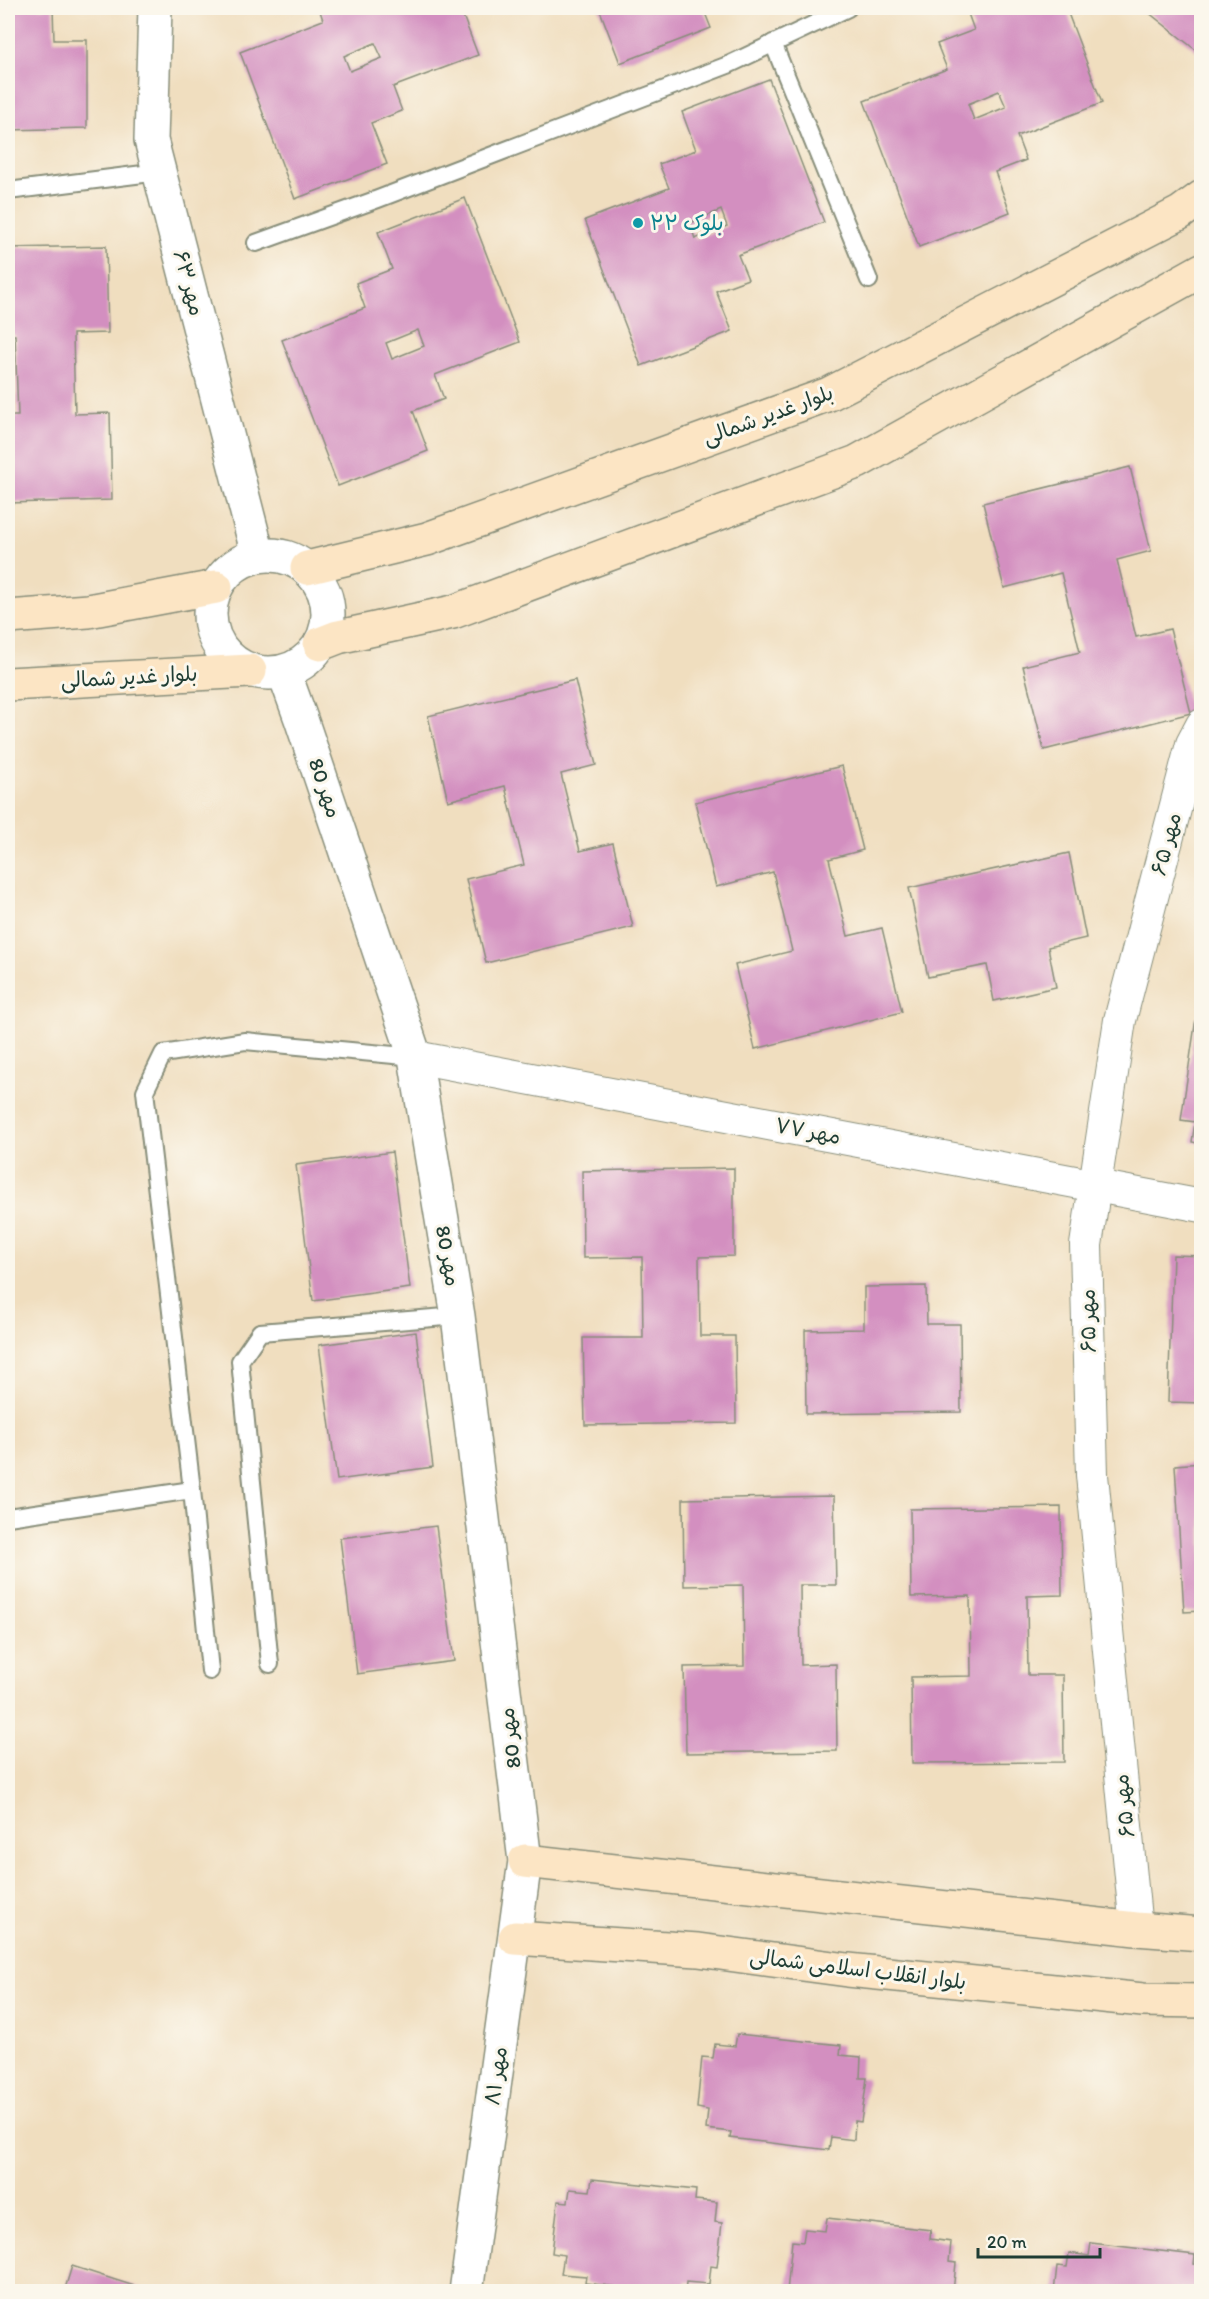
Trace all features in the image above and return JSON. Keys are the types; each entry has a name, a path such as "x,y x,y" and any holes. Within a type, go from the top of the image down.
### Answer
{"main road":[{"name":"بلوار غدیر شمالی","path":"307,568 427,539 829,394 1180,213 1202,197"},
{"path":"320,644 338,637 453,612 856,462 1202,270"},
{"path":"8,618 88,611 216,587"},
{"name":"بلوار غدیر شمالی","path":"8,684 250,670"},
{"path":"525,1861 1136,1929 1202,1934"},
{"name":"بلوار انقلاب اسلامی شمالی","path":"515,1938 698,1950 848,1970 1143,2000 1202,2001"}],"street":[{"name":"مهر ۶۳","path":"154,8 151,140 258,555"},
{"path":"258,555 284,557 307,568 320,584 327,603 327,624 320,644 305,662 284,672 250,670 228,658 214,637 209,612 216,587 233,566 258,555"},
{"name":"مهر 80","path":"284,672 302,719 415,1057 458,1316 525,1861"},
{"name":"مهر ۶۵","path":"1136,1929 1092,1475 1086,1245 1120,1020 1192,744 1202,725"},
{"name":"مهر ۷۷","path":"415,1057 1202,1206"},
{"name":"مهر ۸۱","path":"466,2292 525,1861"}],"lane":[{"path":"256,243 378,199 728,65 848,8"},
{"path":"773,43 869,280"},
{"path":"8,191 159,172"},
{"path":"210,1671 192,1490 145,1090 163,1054 245,1041 415,1057"},
{"path":"270,1664 240,1361 260,1332 458,1316"},
{"path":"8,1517 192,1490"}],"building":[{"path":"8,8 53,8 54,40 87,40 87,128 8,130"},
{"path":"319,8 460,8 478,55 393,87 402,111 371,123 387,164 295,199 240,52 323,20","holes":["375,43 382,58 350,71 344,56"]},
{"path":"599,8 703,8 711,28 620,63"},
{"path":"966,8 1066,8 1102,103 1017,136 1026,160 995,172 1010,212 919,247 864,101 947,69 937,44 974,30","holes":["999,91 1006,107 974,120 968,104"]},
{"path":"1143,8 1202,8 1202,55"},
{"name":"بلوک ۲۲","path":"769,79 824,222 738,255 748,279 716,291 732,331 641,366 585,220 669,188 659,164 696,150 682,112","holes":["721,210 727,226 695,239 690,223"]},
{"path":"465,198 520,342 435,375 444,399 413,411 428,451 338,486 282,340 365,308 356,283 392,269 378,232","holes":["418,330 424,346 392,359 386,343"]},
{"path":"106,246 108,333 73,334 75,414 110,413 112,500 8,503 8,416 18,416 15,335 8,335 8,248"},
{"path":"1130,467 1151,551 1117,560 1136,637 1170,629 1191,713 1044,750 1023,666 1080,652 1061,573 1004,588 983,503"},
{"path":"575,680 596,765 561,774 580,851 613,843 633,927 486,963 466,879 524,865 505,786 448,801 428,716"},
{"path":"842,766 863,850 829,859 848,936 882,928 902,1012 755,1049 735,965 792,951 773,872 716,887 695,802"},
{"path":"1069,853 1086,938 1048,947 1056,987 994,1001 987,965 928,977 909,888"},
{"path":"1196,1018 1202,1019 1202,1144 1192,1142 1195,1122 1181,1120"},
{"path":"392,1152 410,1288 313,1301 296,1165"},
{"path":"734,1168 734,1256 699,1257 700,1336 735,1336 736,1423 585,1425 583,1338 643,1338 642,1257 583,1258 582,1171"},
{"path":"1173,1255 1202,1256 1202,1403 1168,1402"},
{"path":"926,1286 927,1324 960,1324 961,1412 806,1414 805,1330 864,1329 864,1287"},
{"path":"416,1332 433,1467 337,1480 319,1345"},
{"path":"1202,1463 1202,1611 1184,1612 1175,1465"},
{"path":"834,1496 836,1585 800,1585 801,1665 836,1664 837,1751 686,1753 684,1667 744,1666 743,1585 684,1586 683,1499"},
{"path":"1061,1507 1062,1595 1027,1596 1028,1675 1063,1675 1064,1762 912,1763 911,1677 971,1676 970,1596 911,1597 910,1509"},
{"path":"436,1526 454,1661 357,1674 340,1538"},
{"path":"737,2034 841,2045 840,2055 861,2057 860,2078 867,2078 861,2122 855,2121 854,2140 831,2137 829,2150 730,2138 731,2132 706,2129 708,2110 697,2108 702,2057 713,2058 715,2044 735,2046"},
{"path":"592,2179 696,2190 695,2200 717,2202 715,2222 722,2223 717,2267 711,2266 709,2284 686,2282 685,2292 659,2292 585,2283 586,2276 561,2274 564,2255 552,2253 558,2201 568,2202 570,2189 590,2191"},
{"path":"827,2218 931,2230 930,2239 951,2242 949,2262 956,2263 953,2292 787,2292 792,2241 803,2242 805,2229 825,2231"},
{"path":"1091,2243 1195,2255 1194,2264 1202,2265 1202,2292 1054,2292 1057,2266 1067,2267 1069,2253 1089,2256"},
{"path":"72,2266 150,2291 150,2292 64,2292"}],"place":[{"name":"بلوک ۲۲","path":"638,223"}]}
